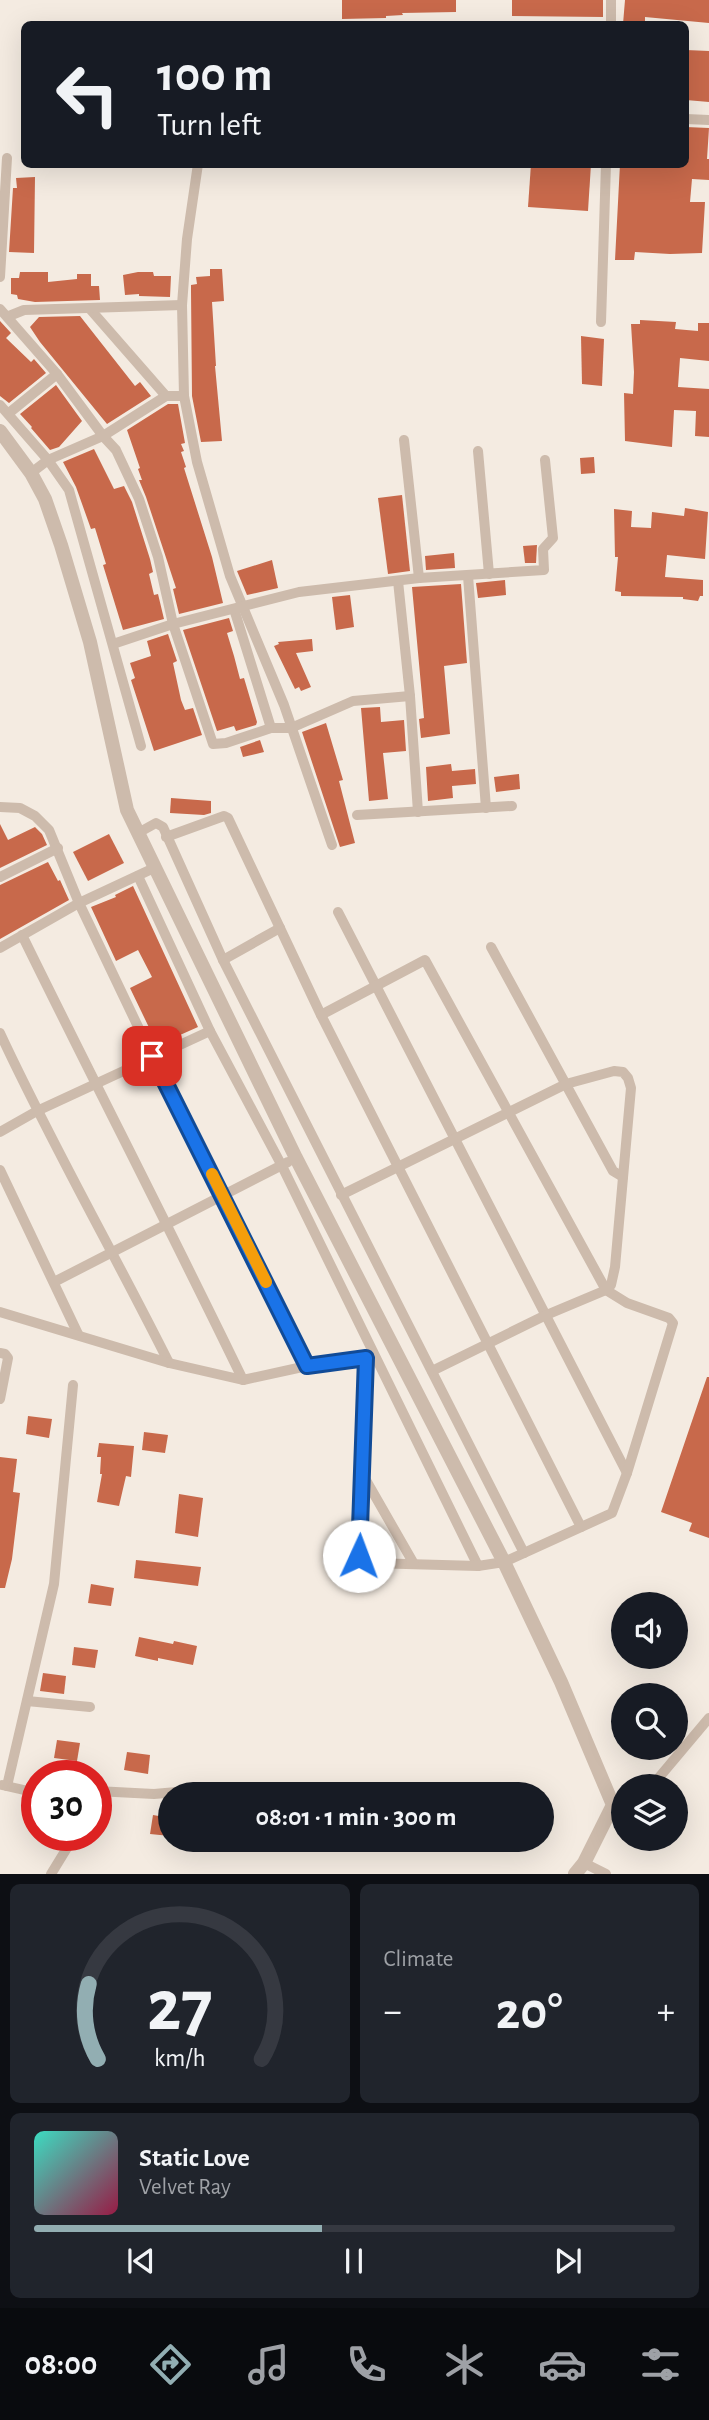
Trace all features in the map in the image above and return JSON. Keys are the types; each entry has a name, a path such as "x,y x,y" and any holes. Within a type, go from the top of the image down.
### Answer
{"street":[{"path":"611,0 611,21"},
{"path":"689,119 709,120"},
{"path":"0,277 2,197 7,158"},
{"path":"197,168 187,239 182,305 184,396 197,462 271,728"},
{"path":"601,322 606,168"},
{"path":"4,312 182,305"},
{"path":"90,309 166,396"},
{"path":"4,312 116,450 139,499 158,557 173,624 213,744 226,743 271,728 290,728 354,701 410,696"},
{"path":"9,413 57,374"},
{"path":"31,473 48,460 103,436 166,396 184,396"},
{"path":"0,404 48,460 69,490 141,746"},
{"path":"0,431 31,473 45,499 61,545 90,642 127,810 296,1158 504,1562 611,1789"},
{"path":"404,440 419,578"},
{"path":"478,451 489,574"},
{"path":"113,644 173,624 299,592 419,578 544,570 543,549 553,538 545,460"},
{"path":"468,576 486,808"},
{"path":"398,581 418,812"},
{"path":"238,609 284,705 332,845"},
{"path":"357,815 512,806"},
{"path":"0,807 20,808 35,816 49,831 79,903 152,1056 307,1366"},
{"path":"166,837 224,816 228,818 321,1016 581,1527"},
{"path":"138,833 156,823 163,827 223,960 524,1553"},
{"path":"0,877 58,848"},
{"path":"0,948 79,903 154,868"},
{"path":"138,876 210,1031 282,1166 370,1358 478,1566"},
{"path":"338,912 627,1473"},
{"path":"223,960 280,928"},
{"path":"22,935 168,1224 243,1380"},
{"path":"491,947 613,1171 623,1177"},
{"path":"321,1016 425,960 606,1290 627,1303 669,1318 673,1322 627,1473 612,1513 504,1562 478,1566 370,1563 359,1556 370,1358"},
{"path":"0,1132 37,1111 210,1031"},
{"path":"0,1033 37,1111 169,1363"},
{"path":"341,1195 566,1084 614,1071 624,1072 628,1077 631,1088 615,1267 611,1285 606,1290 544,1316 432,1371"},
{"path":"54,1282 296,1158"},
{"path":"0,1171 78,1334"},
{"path":"0,1312 169,1363 243,1380 307,1366 370,1358"},
{"path":"0,1353 5,1354 8,1359 0,1399"},
{"path":"21,1790 3,1786 27,1700 54,1584 73,1385"},
{"path":"363,1475 414,1564"},
{"path":"27,1700 90,1707"},
{"path":"663,1774 709,1718"},
{"path":"112,1792 158,1794"},
{"path":"606,1874 579,1869 611,1816"},
{"path":"51,1874 65,1851"}],"building":[{"path":"342,0 456,0 456,12 402,13 403,15 386,18 342,19"},
{"path":"512,0 603,0 603,17 512,16"},
{"path":"625,0 709,0 709,23 645,17 645,21 623,21"},
{"path":"689,50 709,51 709,102 689,100"},
{"path":"689,127 709,128 709,180 692,179 690,202 705,202 702,253 635,252 634,260 615,260 620,168 689,168"},
{"path":"531,168 591,168 588,211 528,207"},
{"path":"35,177 34,253 9,252 16,178"},
{"path":"210,269 222,269 224,301 212,302 222,441 201,442 192,396 191,285 197,284 196,277 210,276"},
{"path":"20,272 48,272 48,282 77,279 77,274 91,274 91,286 99,286 100,300 35,302 18,299 17,295 11,294 11,278 19,278"},
{"path":"138,272 171,276 170,297 125,295 123,275"},
{"path":"80,316 135,386 140,382 151,396 107,424 30,327 39,317"},
{"path":"640,320 676,322 675,329 698,331 698,323 709,323 709,361 680,358 678,387 709,389 709,437 695,436 696,411 674,410 672,447 625,441 624,393 633,394 631,324 640,324"},
{"path":"0,321 11,333 6,338 31,362 34,359 46,373 9,403 0,396"},
{"path":"581,336 604,339 602,386 582,384"},
{"path":"56,385 82,421 59,447 50,450 20,414"},
{"path":"168,404 178,404 185,443 181,444 186,467 184,468 212,557 223,603 179,614 173,589 176,588 139,480 142,480 138,469 140,468 127,430"},
{"path":"94,449 114,489 124,486 132,502 150,559 153,572 149,574 154,595 158,594 164,619 123,630 95,528 91,529 76,487 63,462"},
{"path":"594,457 595,473 581,474 580,458"},
{"path":"402,495 410,571 388,574 378,498"},
{"path":"685,508 708,512 705,559 667,555 665,577 703,580 703,596 700,596 698,601 683,597 621,596 621,592 615,591 618,557 615,557 614,509 632,511 631,527 651,528 652,512 684,516"},
{"path":"537,545 536,563 525,563 523,546"},
{"path":"454,553 455,568 426,570 425,556"},
{"path":"272,560 278,588 247,595 237,571"},
{"path":"505,580 506,595 478,598 476,583"},
{"path":"461,584 467,663 444,666 450,734 421,738 419,719 424,718 412,587"},
{"path":"350,595 354,627 336,630 332,597"},
{"path":"229,618 233,631 227,633 240,679 244,678 257,722 256,725 236,731 234,726 217,731 183,630"},
{"path":"168,634 177,661 173,663 181,700 185,710 193,708 202,735 154,751 131,680 135,678 130,663 151,656 147,641"},
{"path":"312,639 313,651 296,653 311,687 301,691 299,687 295,689 274,646 279,644 278,642"},
{"path":"380,707 381,722 404,720 406,751 383,753 388,799 369,801 361,708"},
{"path":"326,723 343,780 339,781 355,843 340,847 302,732"},
{"path":"260,740 264,752 243,757 240,747"},
{"path":"451,764 452,771 475,769 476,784 452,786 453,798 428,801 426,767"},
{"path":"519,774 520,789 496,792 494,777"},
{"path":"171,798 211,801 211,813 170,813"},
{"path":"0,824 8,840 35,827 47,845 0,868"},
{"path":"109,834 124,863 88,881 73,852"},
{"path":"48,862 69,900 0,939 0,885"},
{"path":"133,886 198,1027 156,1042 130,988 152,977 138,950 116,961 91,907 116,897 115,895"},
{"path":"707,1377 709,1538 689,1531 692,1523 661,1512"},
{"path":"28,1416 52,1419 49,1438 26,1434"},
{"path":"144,1432 168,1435 165,1453 142,1450"},
{"path":"99,1443 134,1446 131,1477 126,1476 119,1506 97,1502 102,1474 101,1457 97,1457"},
{"path":"0,1457 17,1459 13,1492 20,1493 12,1559 5,1588 0,1588"},
{"path":"179,1494 203,1498 198,1537 175,1533"},
{"path":"136,1560 201,1567 198,1586 134,1578"},
{"path":"91,1584 114,1588 111,1606 88,1603"},
{"path":"139,1637 197,1646 193,1665 135,1656"},
{"path":"74,1647 98,1650 95,1668 72,1665"},
{"path":"43,1673 66,1676 64,1694 40,1691"},
{"path":"57,1740 80,1743 77,1760 54,1758"},
{"path":"127,1752 150,1755 148,1774 124,1770"},
{"path":"153,1815 158,1816 158,1835 150,1834"}],"slow traffic":[{"path":"212,1174 266,1282"}],"route":[{"path":"152,1056 307,1366 366,1358 359,1556"}]}
